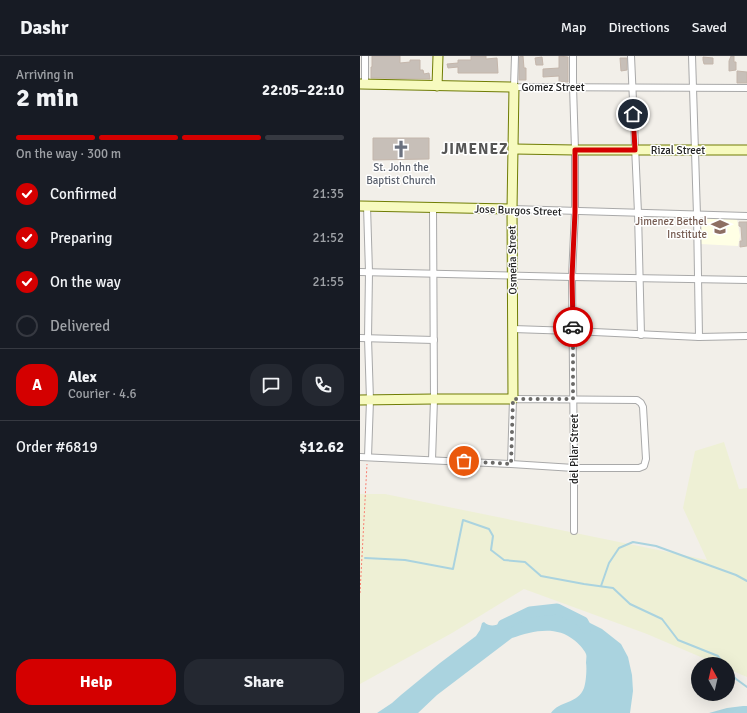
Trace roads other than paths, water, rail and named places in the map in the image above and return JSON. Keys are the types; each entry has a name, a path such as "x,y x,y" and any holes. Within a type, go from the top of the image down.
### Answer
{"street":[{"path":"363,84 365,56"},
{"path":"438,56 438,86"},
{"name":"Osmeña Street","path":"511,464 513,399 512,209 515,56"},
{"name":"del Pilar Street","path":"573,56 575,150 575,212 572,277 574,531"},
{"path":"631,56 631,88 638,213 641,335"},
{"path":"692,56 697,214 698,337"},
{"name":"Gomez Street","path":"363,84 514,87 573,86 631,88 747,88"},
{"name":"Rizal Street","path":"514,149 747,150"},
{"path":"364,206 369,272 368,338 370,400 368,457"},
{"name":"Jose Burgos Street","path":"364,206 747,216"},
{"path":"432,460 434,399 433,208"},
{"path":"360,272 747,280"},
{"path":"513,329 698,337 747,336"},
{"path":"360,338 434,340"},
{"path":"360,400 637,400 641,403 642,407 646,459 644,466 639,468 574,468 360,457"}],"water":[{"path":"530,613 557,613 586,621 602,629 621,644 628,657 632,675 633,691 630,713 551,713 554,709 577,697 584,688 586,654 579,644 567,635 560,632 544,631 528,633 512,638 437,695 418,713 377,713 392,703 440,663 476,636 482,623 484,622 495,625 508,620 523,619"},
{"path":"747,706 747,713 709,713 727,708"}],"waterway":[{"path":"365,558 405,560 453,569 463,520 489,529 493,536 491,550 504,560 525,562 541,576 613,588 630,604 662,619 678,640 719,657"},
{"path":"601,586 609,563 619,548 633,542 656,546 736,575 747,581"},
{"path":"503,625 530,612 557,609 583,622 586,628"},
{"path":"735,678 747,687"}],"place":[{"name":"St. John the Baptist Church","path":"401,149"},
{"name":"Jimenez Bethel Institute","path":"720,227"}],"district":[{"name":"JIMENEZ","path":"475,149"}]}
